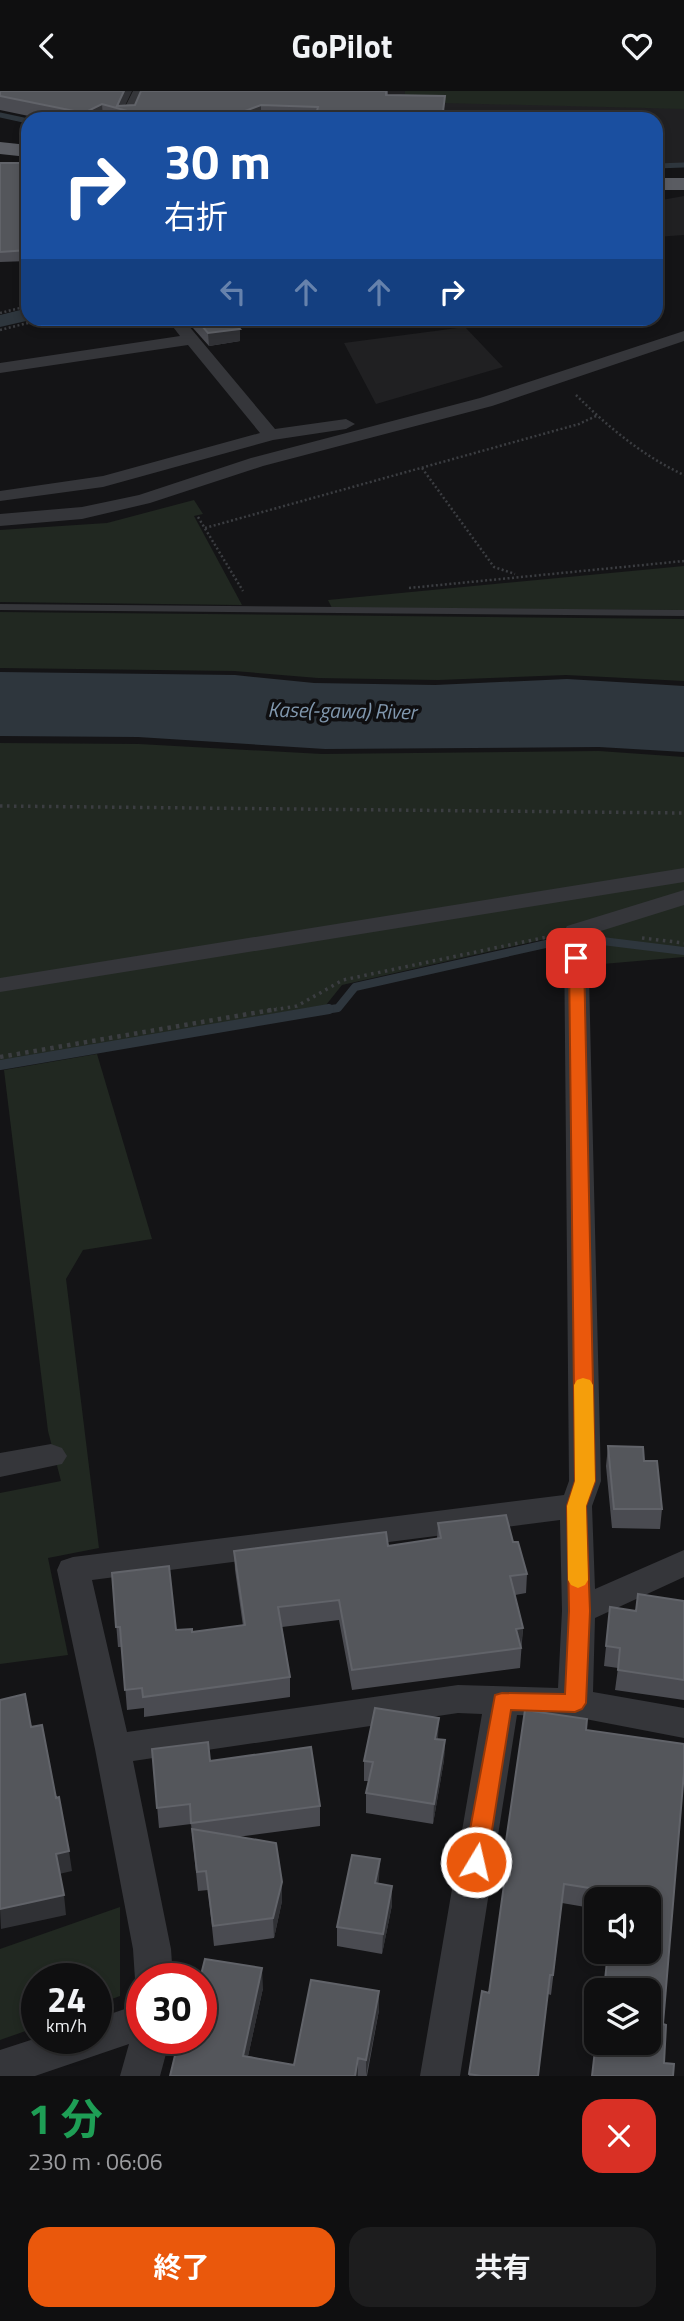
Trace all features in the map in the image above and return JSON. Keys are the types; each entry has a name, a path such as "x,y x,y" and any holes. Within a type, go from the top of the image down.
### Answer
{"highway":[{"path":"0,140 21,142"},
{"path":"0,148 21,150"},
{"path":"663,177 684,176"},
{"path":"663,184 684,184"}],"street":[{"path":"181,326 271,435"},
{"path":"0,520 82,513 144,499 257,462 486,402 684,337"},
{"path":"0,368 192,339"},
{"path":"0,496 116,479 271,435 486,402"},
{"path":"0,985 684,876"},
{"path":"575,1703 579,1611 576,1506 585,1481 576,931 684,897"},
{"path":"0,1465 51,1456"},
{"path":"153,1963 113,1749 73,1570 576,1506"},
{"path":"579,1611 684,1563"},
{"path":"113,1749 458,1699 575,1703 684,1723"},
{"path":"440,2076 502,1701"},
{"path":"0,2069 45,2054"},
{"path":"140,2076 146,2054"}],"lane":[{"path":"0,607 684,613"}],"path":[{"path":"0,313 21,308"},
{"path":"0,330 21,325"},
{"path":"205,528 579,424 596,416 668,469 684,475"},
{"path":"422,468 494,567 519,576"},
{"path":"198,517 251,604 260,610"},
{"path":"401,589 684,561"},
{"path":"0,806 684,813"},
{"path":"0,1057 297,1006 343,980 576,931"},
{"path":"630,937 684,943"}],"shaded area":[{"path":"146,91 684,91 684,163 663,164 663,112 184,112"},
{"path":"405,91 684,91 684,109 404,102"},
{"path":"684,196 684,235 663,236 663,200"},
{"path":"465,327 503,367 376,404 344,343"},
{"path":"194,500 203,514 194,516 242,605 0,602 0,530 107,523"},
{"path":"684,566 684,610 332,608 328,600"},
{"path":"0,612 684,619 684,681 566,675 438,680 318,678 234,671 0,668"},
{"path":"0,743 139,744 322,754 599,751 684,757 684,957 591,965 563,935 342,985 326,1005 0,1061"},
{"path":"97,1054 152,1239 83,1250 66,1279 99,1548 48,1558 68,1655 0,1664 0,1493 61,1481 48,1431 4,1070"},
{"path":"120,1907 120,1996 112,1999 112,1963 21,1963 21,2033 0,2040 0,1949"}],"water":[{"name":"Kase(-gawa) River","path":"0,672 235,675 314,683 435,685 567,679 684,686 684,752 599,747 325,749 138,737 0,736"}],"building":[{"path":"0,91 124,91 117,106 135,105 141,91 386,91 386,95 445,96 443,112 317,112 318,107 261,105 242,112 131,112 102,104 86,112 79,112 0,96"},
{"path":"0,163 21,163 21,250 0,252"},
{"path":"202,326 237,326 240,329 208,333"},
{"path":"608,1446 643,1447 644,1461 657,1461 662,1509 614,1509"},
{"path":"506,1515 513,1542 518,1542 527,1574 510,1576 523,1628 516,1629 521,1648 352,1670 339,1600 278,1607 290,1677 143,1697 142,1688 125,1690 112,1573 169,1566 176,1630 192,1629 192,1632 245,1625 234,1551 386,1532 388,1546 441,1538 438,1523"},
{"path":"638,1594 684,1601 684,1680 618,1670 620,1648 606,1646 610,1607 636,1611"},
{"path":"25,1694 31,1727 42,1725 56,1798 59,1797 69,1851 56,1854 64,1895 0,1909 0,1700"},
{"path":"375,1708 439,1718 435,1739 445,1740 434,1804 366,1793 373,1762 364,1761"},
{"path":"525,1710 587,1719 586,1730 684,1744 663,2024 666,2025 664,2063 674,2064 673,2076 592,2076 594,2055 661,2055 661,1978 605,1978 607,1964 661,1964 661,1887 584,1887 564,1884 538,2076 469,2074 482,1991 489,1993 508,1856 504,1855"},
{"path":"208,1742 210,1761 311,1747 320,1806 191,1823 190,1804 157,1808 152,1749"},
{"path":"192,1829 276,1843 282,1882 273,1918 213,1926 206,1871 197,1872"},
{"path":"352,1855 380,1859 375,1883 392,1886 383,1934 337,1927"},
{"path":"205,1959 262,1968 243,2056 294,2065 311,1980 379,1991 366,2060 358,2058 355,2076 170,2076 175,2054 217,2054 217,1963 204,1963"}],"waterway":[{"path":"0,115 21,120"},
{"path":"663,166 684,165"},
{"path":"0,321 21,316"},
{"path":"319,1011 338,1008 355,987 568,939"},
{"path":"586,939 684,951"},
{"path":"0,1065 329,1009"}],"slow traffic":[{"path":"578,1580 576,1506 585,1481 583,1385"}],"route":[{"path":"476,1862 502,1701 575,1703 579,1611 576,1506 585,1481 576,958"}]}
